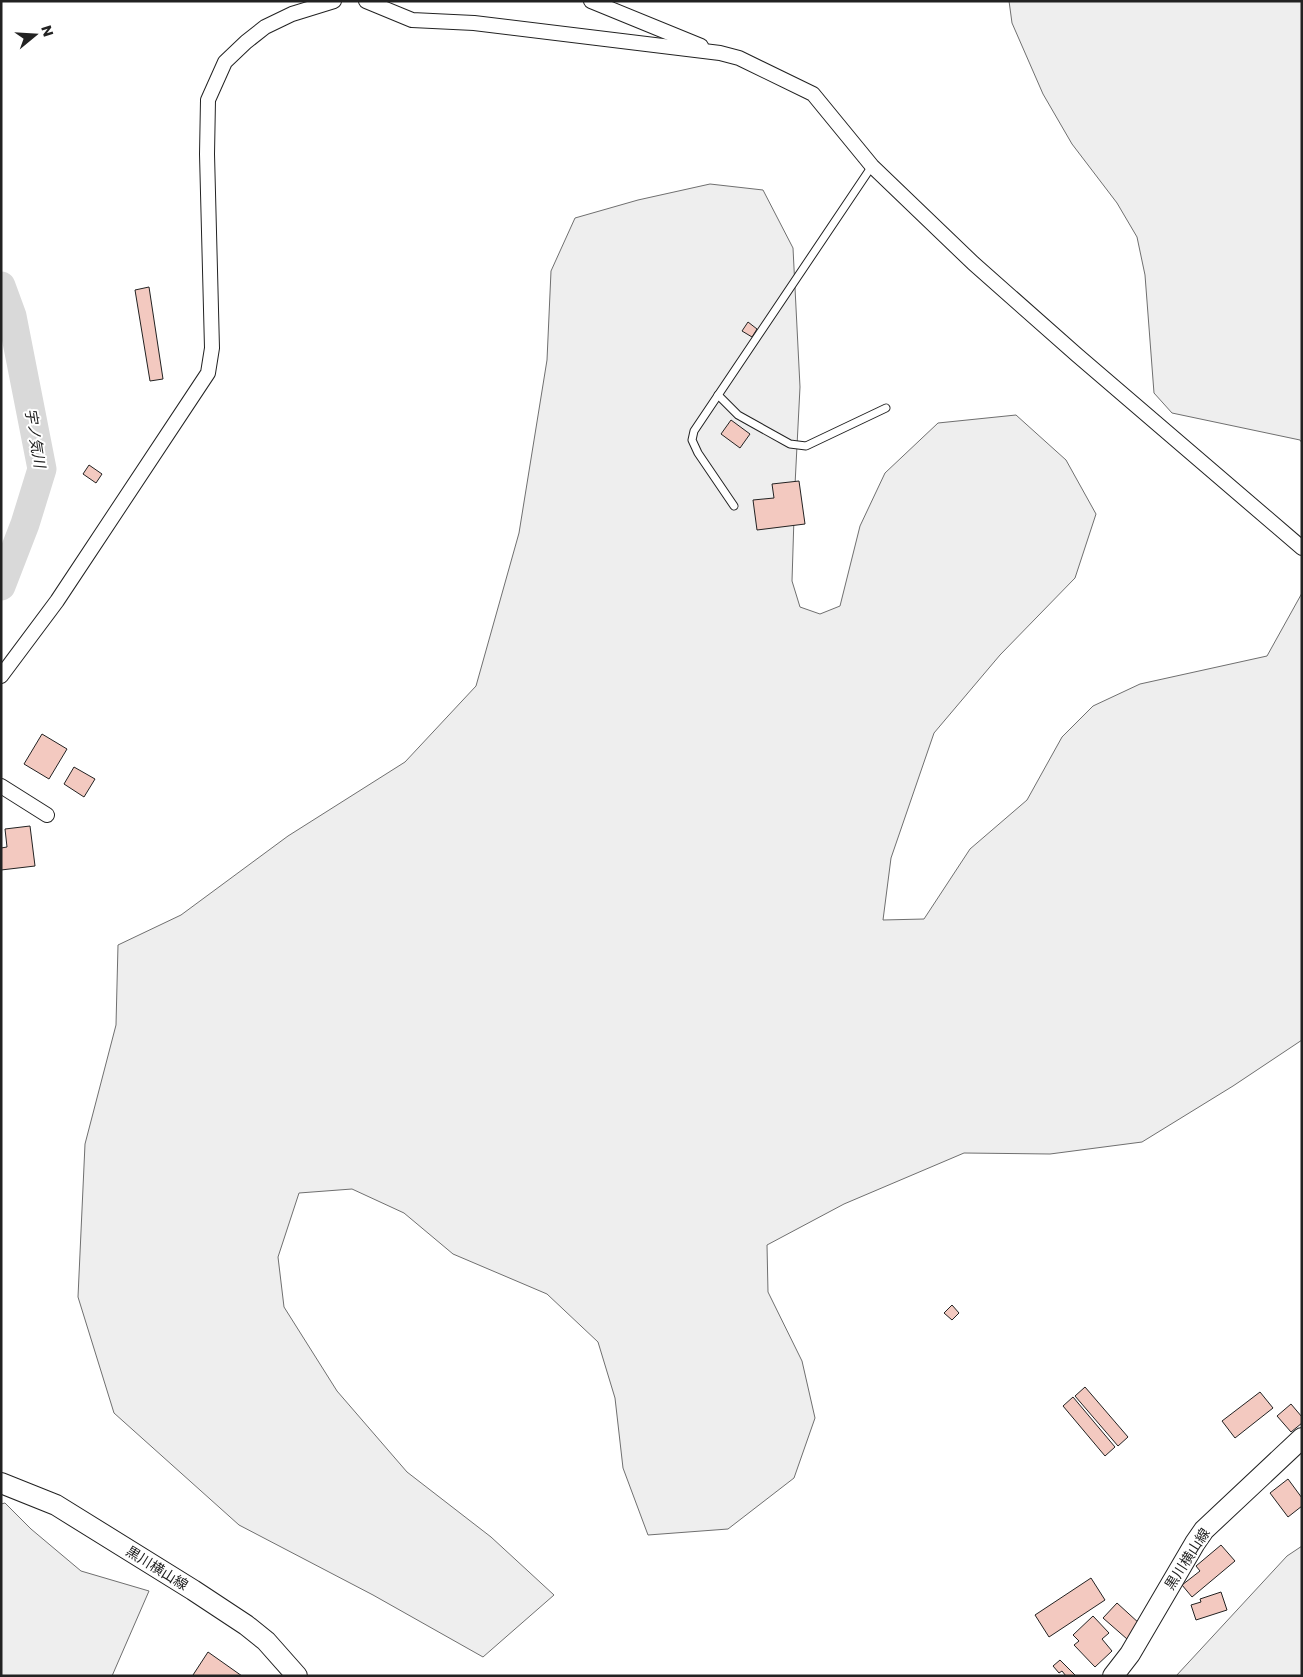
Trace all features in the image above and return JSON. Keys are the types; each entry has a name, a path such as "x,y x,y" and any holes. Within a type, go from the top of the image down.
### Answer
{"main road":[{"name":"黒川横山線","path":"1113,1676 1130,1654 1204,1530 1302,1438"},
{"name":"黒川横山線","path":"1,1482 56,1505 193,1590 246,1625 266,1641 296,1676"}],"street":[{"path":"1,676 56,601 208,372 212,348 207,154 208,100 225,62 246,42 266,27 292,14 334,1"},
{"path":"366,1 412,20 474,22 720,53 740,58 813,94 872,166 973,263 1302,548"},
{"path":"591,1 720,53"},
{"path":"1,786 47,815"}],"lane":[{"path":"734,506 698,453 692,440 694,431 872,166"},
{"path":"718,396 738,415 790,444 806,446 886,408"}],"shaded area":[{"path":"1009,1 1302,1 1302,443 1300,440 1172,413 1154,393 1145,275 1137,237 1117,203 1072,144 1043,94 1012,23"},
{"path":"710,184 763,190 793,248 800,387 792,581 800,607 820,614 840,606 860,526 885,473 938,423 1016,415 1066,460 1096,514 1075,578 1000,655 934,733 891,858 883,920 924,919 970,849 1027,800 1062,737 1093,706 1140,684 1267,656 1302,593 1302,1040 1233,1086 1142,1142 1050,1154 964,1153 844,1204 767,1245 768,1292 802,1361 815,1418 794,1478 728,1529 648,1535 623,1468 615,1398 598,1342 547,1294 453,1254 404,1213 352,1189 299,1193 278,1257 284,1307 337,1391 407,1472 491,1537 554,1595 483,1657 373,1595 239,1525 114,1413 78,1297 85,1144 116,1025 118,945 181,915 288,836 405,762 476,686 519,533 547,360 551,271 575,218 638,200"},
{"path":"5,1503 31,1529 81,1571 149,1591 112,1676 1,1676 1,1504"},
{"path":"1302,1546 1302,1676 1176,1676 1287,1556"}],"building":[{"path":"149,287 163,379 150,381 135,290"},
{"path":"748,322 757,329 752,337 742,331"},
{"path":"731,420 750,434 740,448 721,434"},
{"path":"89,465 102,474 96,483 83,474"},
{"path":"799,481 805,524 757,530 753,500 774,498 772,484"},
{"path":"42,734 67,749 49,779 24,764"},
{"path":"74,767 95,779 84,797 64,784"},
{"path":"30,826 35,866 1,870 1,848 7,847 5,829"},
{"path":"952,1305 959,1313 952,1320 944,1313"},
{"path":"1085,1387 1128,1437 1118,1446 1075,1396"},
{"path":"1260,1392 1273,1408 1235,1438 1222,1421"},
{"path":"1073,1397 1115,1447 1105,1456 1063,1406"},
{"path":"1291,1404 1302,1417 1302,1423 1291,1432 1277,1416"},
{"path":"1288,1479 1302,1498 1302,1506 1288,1517 1270,1493"},
{"path":"1221,1545 1235,1561 1192,1597 1182,1585 1200,1571 1196,1566"},
{"path":"1091,1578 1105,1600 1049,1637 1035,1615"},
{"path":"1221,1592 1227,1610 1196,1620 1191,1605 1201,1602 1200,1599"},
{"path":"1117,1603 1140,1624 1127,1639 1103,1618"},
{"path":"1093,1616 1109,1633 1102,1639 1112,1651 1095,1667 1074,1645 1079,1641 1073,1635"},
{"path":"208,1652 242,1676 194,1676"},
{"path":"1060,1660 1076,1676 1066,1676 1062,1671 1059,1673 1053,1666"}],"waterway":[{"name":"宇ノ気川","path":"1,286 12,316 42,469 25,524 1,586"}]}
